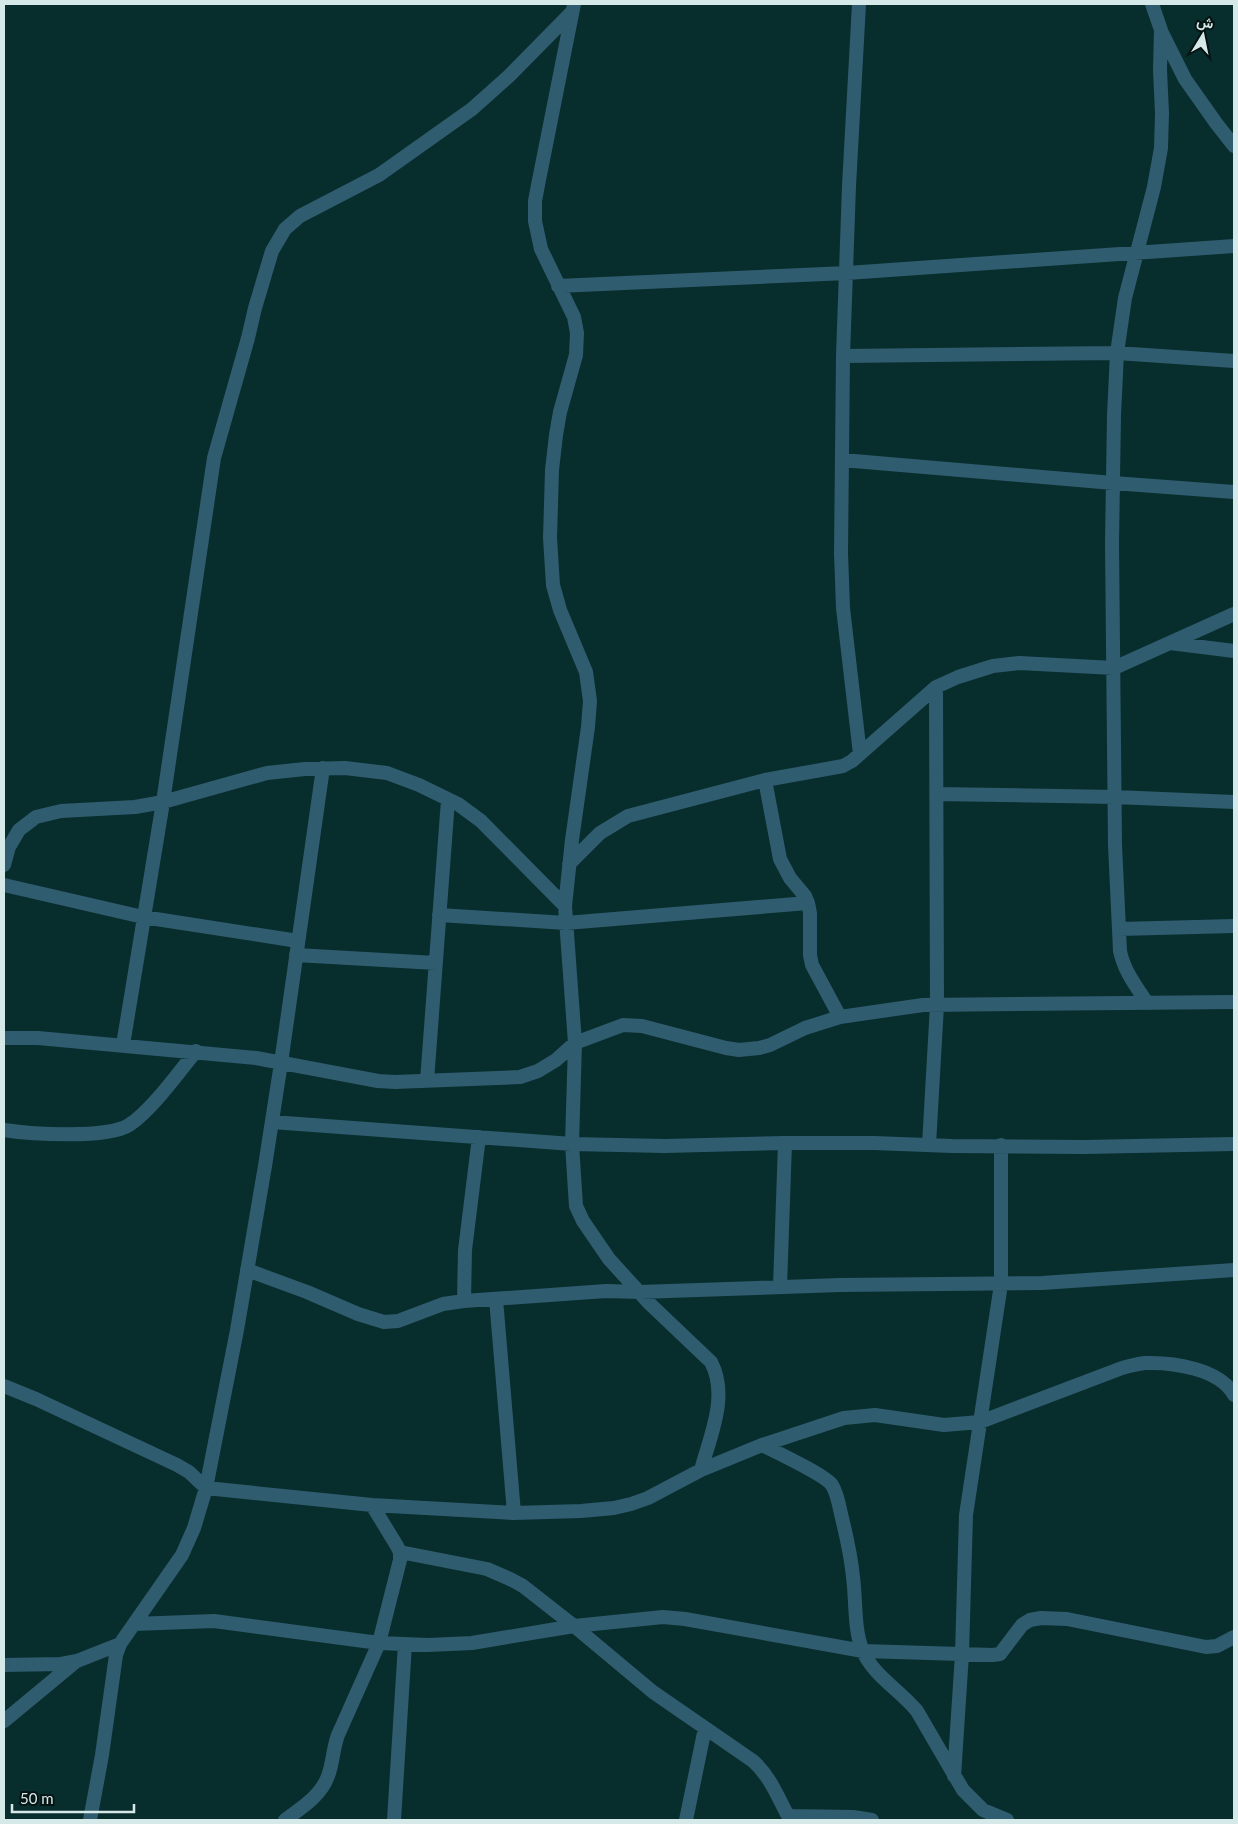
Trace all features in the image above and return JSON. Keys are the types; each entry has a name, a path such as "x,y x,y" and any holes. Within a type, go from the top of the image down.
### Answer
{"street":[{"path":"859,4 849,186 843,356 841,553 842,608 860,754"},
{"path":"1152,4 1161,30 1185,79 1234,146"},
{"path":"574,8 535,201 535,221 541,250 574,317 577,333 576,355 560,412 552,470 551,567 553,585 560,610 586,672 590,701 565,906 574,1043 572,1144 576,1206 579,1214 609,1259 711,1362 716,1371 718,1401 701,1470"},
{"path":"123,1045 163,802 214,458 272,251 285,229 300,216 379,175 472,109 509,76 574,8"},
{"path":"1148,1003 1128,974 1122,962 1120,951 1115,845 1113,483 1117,353 1125,298 1154,188 1161,148 1161,30"},
{"path":"558,286 847,274 1234,246"},
{"path":"843,356 1117,353 1234,361"},
{"path":"842,460 1234,492"},
{"path":"570,864 600,833 628,816 765,780 832,769 852,761 936,687 958,677 993,666 1019,663 1114,668 1234,614"},
{"path":"1169,643 1234,651"},
{"path":"930,1145 937,1005 936,687"},
{"path":"90,1820 102,1755 114,1663 120,1644 182,1555 206,1488 248,1270 281,1063 323,768"},
{"path":"4,865 10,847 19,830 36,817 61,812 135,807 163,802 267,773 345,768 387,773 419,785 458,804 481,820 565,906"},
{"path":"765,780 780,859 790,878 805,896 808,903 812,965 840,1017"},
{"path":"937,794 1115,797 1234,802"},
{"path":"427,1081 448,800"},
{"path":"4,885 143,917 297,948 436,963"},
{"path":"440,915 566,923 808,903"},
{"path":"1119,929 1234,926"},
{"path":"4,1038 38,1038 196,1051 256,1058 378,1081 427,1081 520,1077 538,1071 556,1060 574,1043 623,1025 642,1026 739,1050 770,1045 805,1028 840,1017 923,1005 1234,1002"},
{"path":"4,1130 46,1134 105,1133 128,1126 142,1115 196,1051"},
{"path":"272,1122 572,1144 665,1146 785,1142 1084,1147 1234,1144"},
{"path":"464,1301 465,1250 479,1138"},
{"path":"780,1287 785,1142"},
{"path":"954,1776 962,1654 964,1530 1001,1284 1001,1145"},
{"path":"248,1270 384,1322 398,1321 443,1304 464,1301 606,1291 640,1292 780,1287 1001,1284 1121,1279 1234,1270"},
{"path":"496,1299 514,1513"},
{"path":"4,1386 36,1399 189,1472 206,1488 372,1505 514,1513 581,1511 631,1504 648,1498 701,1470 762,1445 844,1418 876,1415 944,1425 980,1422 1122,1368 1144,1363 1189,1367 1220,1380 1226,1384 1234,1395"},
{"path":"762,1445 818,1475 832,1485 837,1496 846,1531 853,1575 859,1638 863,1651 874,1668 909,1700 917,1711 964,1790 984,1810 1007,1820"},
{"path":"285,1820 317,1795 324,1786 329,1775 338,1735 379,1643 399,1569 400,1552 372,1505"},
{"path":"400,1552 488,1569 523,1586 652,1692 753,1761 762,1769 787,1814 791,1816 853,1817 872,1820"},
{"path":"134,1624 214,1621 379,1643 405,1644 472,1643 574,1626 663,1617 678,1618 863,1651 993,1655 1000,1654 1022,1625 1030,1620 1041,1618 1067,1619 1206,1647 1217,1646 1234,1637"},
{"path":"4,1665 51,1665 77,1661 120,1644"},
{"path":"394,1820 405,1644"},
{"path":"4,1721 77,1661"},
{"path":"686,1820 705,1728"}]}
